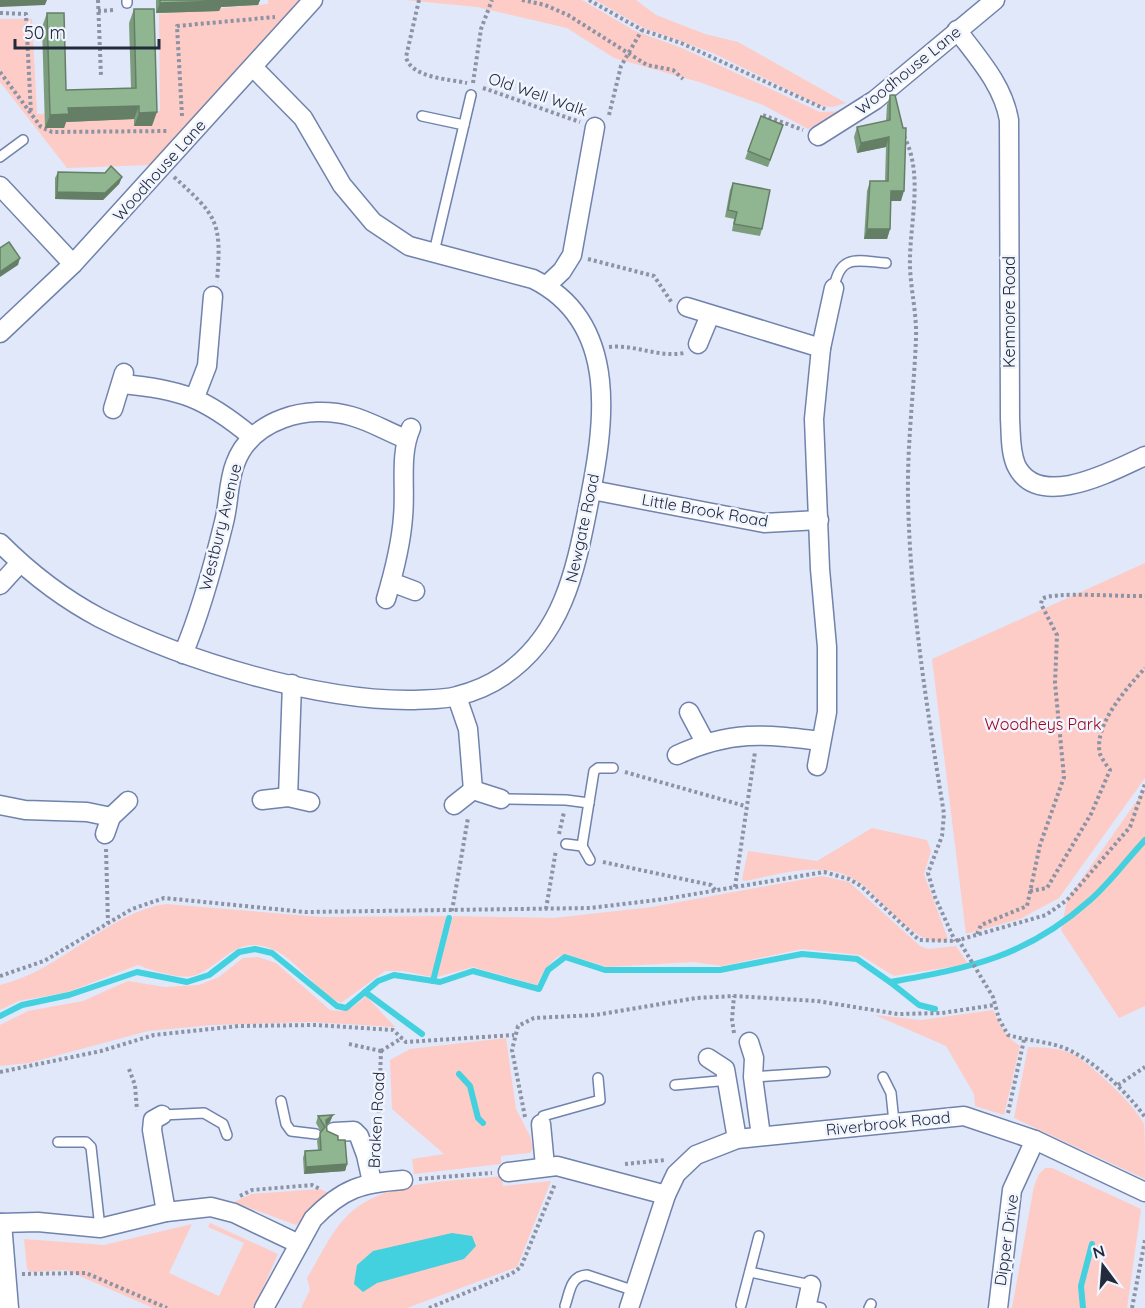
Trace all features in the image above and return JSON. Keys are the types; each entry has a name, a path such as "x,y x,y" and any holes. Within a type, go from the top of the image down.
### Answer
{"street":[{"name":"Woodhouse Lane","path":"0,333 73,264 163,166 187,134 253,67 313,0"},
{"name":"Woodhouse Lane","path":"818,136 858,112 995,0"},
{"name":"Kenmore Road","path":"957,30 1000,89 1009,120 1010,419 1016,464 1023,476 1036,484 1052,487 1074,484 1145,456"},
{"name":"Newgate Road","path":"0,543 20,563 98,617 183,654 292,684 354,697 396,700 456,697 502,677 522,662 559,615 574,575 592,490 601,434 603,398 594,351 568,303 546,286 506,270 409,246 373,222 360,210 342,185 303,118 253,67"},
{"path":"546,286 562,271 572,255 595,127"},
{"path":"0,186 73,264"},
{"path":"817,766 827,712 827,659 814,419 821,348 834,288"},
{"path":"195,397 207,366 213,296"},
{"path":"687,307 821,348"},
{"path":"698,344 710,315"},
{"path":"113,409 123,379 195,397 222,413 251,436"},
{"name":"Westbury Avenue","path":"183,654 195,626 225,519 234,466 240,450 251,436 269,424 293,416 323,412 350,416 408,434 403,518 386,599"},
{"name":"Little Brook Road","path":"592,490 765,523 819,520"},
{"path":"0,585 20,563"},
{"path":"391,582 415,591"},
{"path":"288,797 292,684"},
{"path":"456,697 468,729 473,790"},
{"path":"689,712 705,742"},
{"path":"677,755 705,742 726,737 758,736 821,741"},
{"path":"473,790 501,799"},
{"path":"454,806 473,790"},
{"path":"262,800 288,797 310,802"},
{"path":"0,805 25,810 87,812 108,825 128,801"},
{"path":"749,1042 754,1058 753,1077 761,1136"},
{"path":"708,1058 721,1065 729,1080 737,1139"},
{"path":"161,1213 152,1130 153,1120 162,1115"},
{"name":"Riverbrook Road","path":"632,1300 666,1196 685,1164 710,1148 737,1139 964,1116 1035,1140 1145,1192"},
{"path":"541,1127 551,1166"},
{"name":"Braken Road","path":"325,1132 354,1131 359,1136 372,1182"},
{"name":"Dipper Drive","path":"998,1308 1012,1190 1035,1140"},
{"path":"508,1172 551,1166 666,1196"},
{"path":"264,1308 313,1219 340,1195 372,1182 404,1180"},
{"path":"9,1308 1,1223 100,1228 161,1213 211,1207 234,1213 299,1244"},
{"path":"811,1285 811,1307"}],"lane":[{"path":"434,252 471,95"},
{"path":"422,116 464,125"},
{"path":"0,157 23,140"},
{"path":"834,288 837,271 844,264 853,261 886,263"},
{"path":"591,860 582,846 594,771 598,768 613,768"},
{"path":"501,799 566,800 589,803"},
{"path":"566,844 582,846"},
{"path":"753,1077 825,1072"},
{"path":"883,1077 891,1093 894,1122"},
{"path":"541,1127 543,1116 551,1111 600,1100 598,1078"},
{"path":"675,1085 729,1080"},
{"name":"Braken Road","path":"280,1101 282,1113 291,1131 325,1132"},
{"path":"162,1115 204,1113 222,1124 226,1135"},
{"path":"58,1142 86,1142 91,1148 100,1228"},
{"path":"741,1305 759,1236"},
{"path":"750,1272 811,1285"},
{"path":"565,1306 574,1279 579,1275 587,1275 632,1300"}],"path":[{"path":"98,0 100,76"},
{"name":"Old Well Walk","path":"419,0 406,57 408,65 417,72 473,84 595,127"},
{"name":"Old Well Walk","path":"473,84 481,29 492,0"},
{"path":"522,0 545,5 568,15 629,55 655,69 673,70 683,79"},
{"path":"589,0 642,30 681,43 821,108 833,110 846,107 858,112"},
{"path":"0,13 26,14 31,115"},
{"path":"0,72 41,127 52,132 187,134 177,26 294,15 297,18"},
{"path":"595,127 608,118 621,66 642,30"},
{"path":"763,115 818,136"},
{"path":"900,127 911,150 915,182 910,259 916,336 908,484 910,540 918,656 944,814 942,836 928,873 934,897 957,940 988,989 999,1019 1008,1035 1061,1047 1118,1084 1145,1117"},
{"path":"163,166 207,207 214,217 218,229 219,257 213,296"},
{"path":"572,255 654,276 672,304 687,307"},
{"path":"594,351 612,346 668,356 685,353 698,344"},
{"path":"977,934 981,925 1027,906 1040,844 1064,777 1055,683 1057,635 1041,604 1042,598 1054,593 1088,597 1145,596"},
{"path":"1030,891 1047,888 1091,814 1110,770 1100,754 1101,732 1120,697 1145,668"},
{"path":"735,887 758,736"},
{"path":"613,768 746,806"},
{"path":"0,976 44,961 148,901 164,898 305,912 452,912 590,908 716,891 806,874 835,874 861,886 919,940 957,940 1046,915 1067,900 1130,826 1145,784"},
{"path":"452,912 473,790"},
{"path":"108,825 108,923"},
{"path":"591,860 711,885 716,891"},
{"path":"541,1127 525,1120 514,1072 514,1035 518,1026 534,1018 595,1015 696,998 734,996 817,1001 898,1014 942,1012 995,1005"},
{"path":"0,1072 101,1051 154,1035 239,1026 316,1025 393,1030 406,1042 514,1035"},
{"path":"381,1051 402,1038"},
{"path":"1005,1128 1024,1040"},
{"name":"Braken Road","path":"349,1044 381,1051 377,1141"},
{"path":"1118,1084 1145,1067"},
{"path":"619,1164 668,1160 685,1164"},
{"path":"429,1308 511,1274 521,1267 556,1179 551,1166"},
{"path":"404,1180 508,1172"},
{"path":"211,1207 252,1191 312,1185 340,1195"},
{"path":"1132,1308 1145,1240"},
{"path":"7,1275 86,1273 167,1308"}],"green space":[{"path":"268,0 301,0 151,165 67,168 0,82 0,19 32,19 37,114 160,111 159,14 268,4"},
{"path":"405,0 582,0 635,31 682,48 820,112 844,111 808,129 763,105 699,82 614,58 567,28 477,7"},
{"path":"595,0 636,0 656,15 705,34 738,42 846,103 833,107 821,106 713,53 644,28"},
{"name":"Woodheys Park","path":"1145,563 1145,778 1059,898 1020,919 966,934 932,659"},
{"path":"1145,789 1145,1006 1119,1018 1061,930 1067,900"},
{"path":"872,828 927,840 931,851 924,874 948,939 937,942 914,932 869,890 847,875 833,871 804,870 744,881 742,879 748,851 817,861"},
{"path":"822,876 849,882 920,946 928,949 956,946 968,964 894,976 860,955 802,949 722,966 693,962 607,967 566,954 552,962 537,985 473,967 437,977 453,916 554,918 652,907"},
{"path":"166,904 321,917 446,916 432,977 403,971 385,971 341,1003 321,990 285,956 263,946 252,945 234,951 192,976 173,975 138,965 68,992 19,1001 0,1010 0,985 44,968 124,918 145,909"},
{"path":"258,957 276,963 330,1010 341,1011 350,1008 366,996 395,1027 310,1022 212,1025 148,1031 29,1063 0,1066 0,1025 28,1011 83,1001 128,981 165,987 199,985 219,977 243,958"},
{"path":"993,1010 1007,1035 1020,1046 1004,1115 975,1106 974,1094 946,1046 875,1015 921,1020"},
{"path":"506,1038 516,1109 530,1136 533,1149 530,1153 501,1156 501,1164 414,1174 412,1159 444,1154 392,1109 390,1060 410,1049"},
{"path":"1028,1047 1069,1052 1102,1076 1132,1106 1144,1124 1145,1179 1014,1118"},
{"path":"1045,1168 1052,1168 1141,1209 1127,1308 1012,1308 1034,1186 1039,1174"},
{"path":"502,1176 503,1186 551,1181 517,1267 407,1308 301,1308 310,1290 307,1278 327,1244 344,1219 367,1201 384,1193 423,1184"},
{"path":"320,1189 327,1192 296,1225 234,1202 251,1194"},
{"path":"210,1223 278,1254 254,1308 153,1308 66,1270 30,1272 27,1269 24,1239 104,1245 192,1224 169,1273 219,1296 244,1243 208,1227"}],"water":[{"path":"452,1233 472,1236 476,1246 464,1259 377,1283 363,1292 354,1284 357,1265 373,1251"}],"building":[{"path":"160,0 223,0 223,1 160,3"},
{"path":"134,9 154,9 157,112 139,113 139,106 68,108 69,114 50,115 47,13 64,13 66,90 136,88"},
{"path":"890,95 895,95 903,128 906,128 904,191 891,191 890,229 867,229 870,181 888,181 889,137 861,143 857,127 890,120"},
{"path":"761,116 783,125 770,160 748,151"},
{"path":"111,166 122,177 105,193 57,192 58,172 105,173"},
{"path":"733,183 770,190 762,229 734,224 737,212 728,210"},
{"path":"9,242 20,258 0,272 0,248"},
{"path":"333,1115 326,1120 327,1131 338,1136 338,1140 345,1140 347,1164 306,1167 305,1151 321,1150 320,1133 325,1127 318,1116"}],"waterway":[{"path":"0,1016 22,1005 69,995 137,972 187,982 209,975 239,952 255,949 272,953 337,1006 346,1008 378,981 394,975 440,982 473,971 539,989 548,970 565,957 605,970 720,970 802,954 857,959 890,982 972,965 1019,948 1043,935 1066,920 1097,894 1145,840"},
{"path":"433,981 449,918"},
{"path":"890,982 919,1005 935,1009"},
{"path":"365,992 422,1034"},
{"path":"459,1074 470,1086 478,1118 483,1123"},
{"path":"1083,1308 1081,1286 1092,1244"}]}
